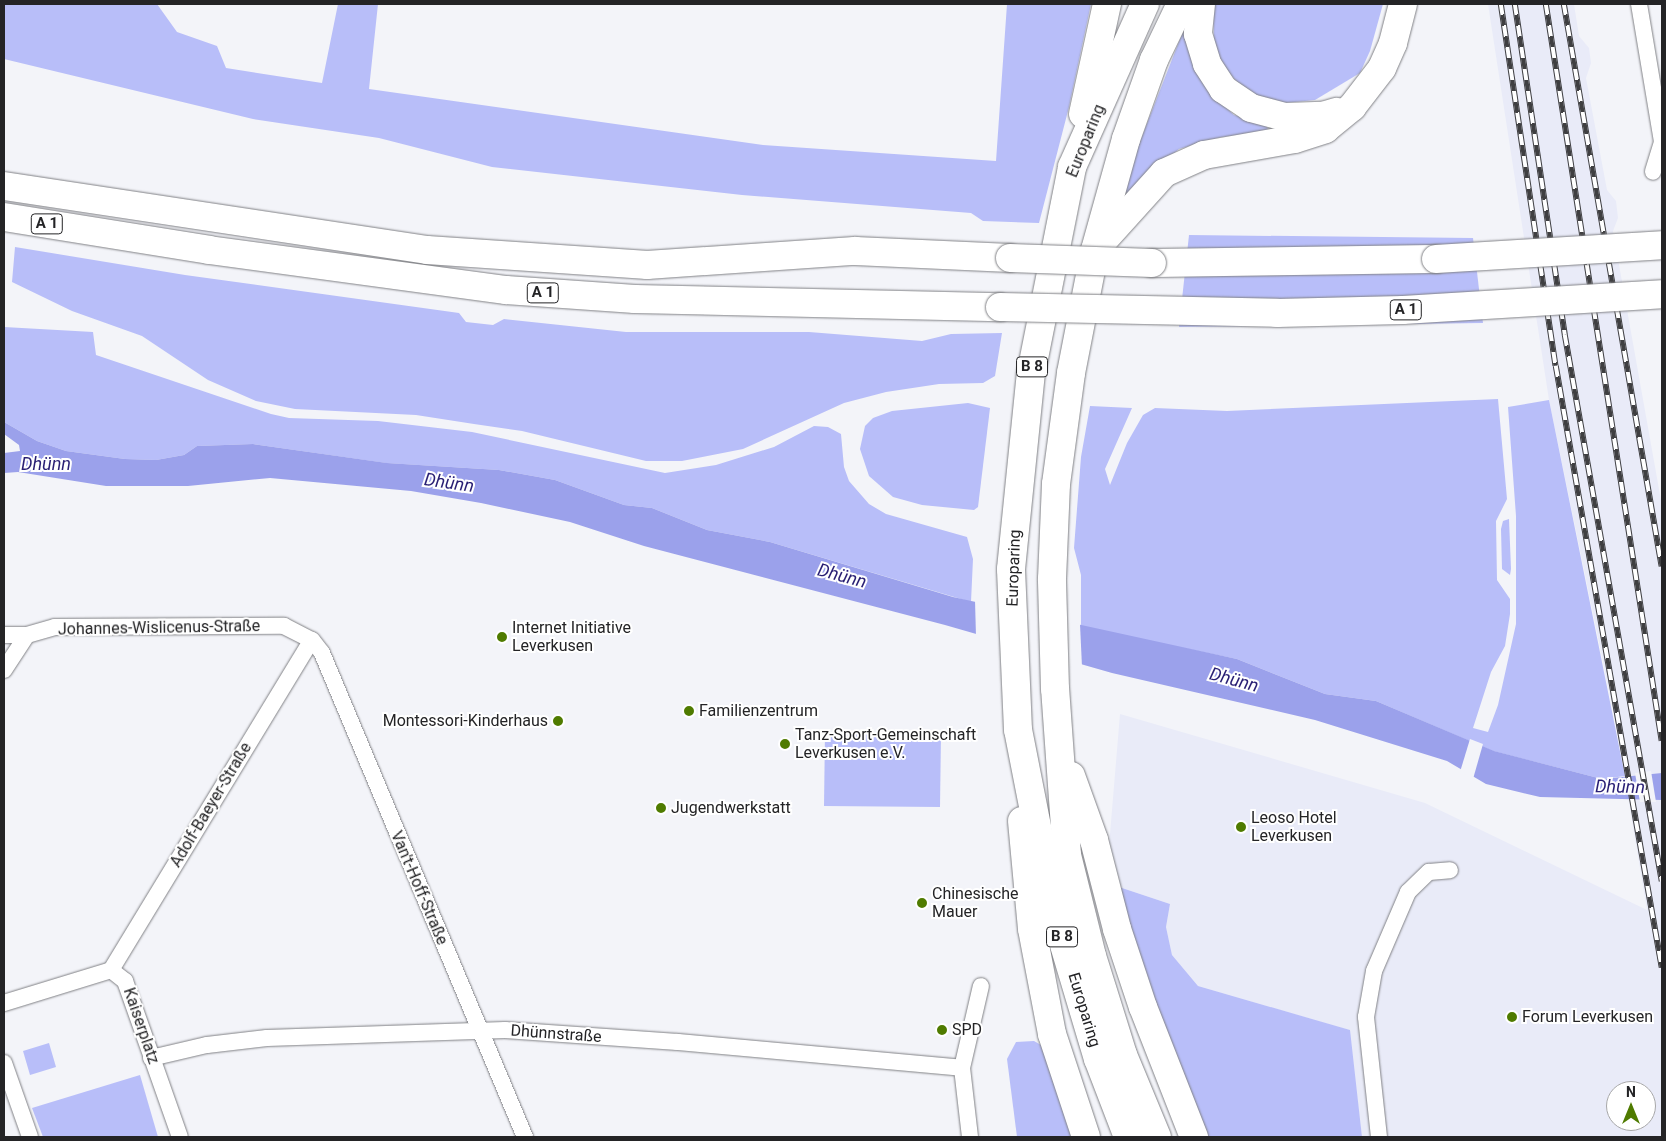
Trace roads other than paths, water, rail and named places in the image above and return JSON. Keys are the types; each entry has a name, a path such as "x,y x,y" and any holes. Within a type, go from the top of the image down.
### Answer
{"highway":[{"path":"1072,167 1107,4"},
{"name":"Europaring","path":"1128,1137 1098,1059 1053,908 1018,730 1012,570 1031,373 1072,167 1145,4"},
{"name":"Europaring","path":"1158,1137 1123,1055 1092,956 1067,855 1062,751 1055,689 1052,579 1058,466 1071,373 1095,250 1129,130 1154,60 1181,4"},
{"path":"1200,4 1198,34 1206,64 1223,89 1251,108 1285,117 1323,116 1352,107"},
{"path":"1095,250 1164,173 1204,155 1295,139 1325,129 1352,107 1382,68 1393,44 1403,4"},
{"name":"A 1","path":"4,186 427,250 647,265 855,252 1010,258 1298,262 1436,259 1662,245"},
{"name":"A 1","path":"4,217 90,232 506,290 654,300 1150,312 1286,312 1520,304 1662,294"},
{"path":"4,226 90,232"},
{"path":"1018,730 1024,866 1032,929 1052,1034 1086,1137"},
{"path":"1062,751 1094,840 1117,930 1143,1007 1194,1137"}],"street":[{"path":"1639,4 1662,142 1653,172"},
{"name":"Johannes-Wislicenus-Straße","path":"4,635 27,635 55,627 284,626 312,640"},
{"path":"4,670 27,635"},
{"name":"Adolf-Baeyer-Straße","path":"111,970 312,640"},
{"name":"Van't-Hoff-Straße","path":"312,640 322,654 525,1137"},
{"path":"1379,1137 1366,1017 1374,971 1408,892 1429,872 1450,870"},
{"name":"Kaiserplatz","path":"4,1003 111,970 125,981 180,1137"},
{"path":"970,1137 962,1068 981,986"},
{"name":"Dhünnstraße","path":"151,1058 207,1045 267,1038 480,1031 678,1042 962,1068"},
{"path":"4,1063 10,1102 30,1137"}],"water":[{"name":"Dhünn","path":"4,422 37,441 66,451 125,459 156,460 184,455 197,446 253,444 387,463 499,470 555,480 624,505 652,508 707,530 770,542 953,597 1237,659 1325,694 1376,701 1494,751 1602,779 1662,773 1662,800 1540,797 1486,784 1447,761 1315,720 1112,673 945,625 644,546 570,522 481,503 411,491 270,478 188,486 106,486 18,472 4,473 4,453 20,451 19,445 4,434"}],"railway":[{"path":"1501,4 1556,366 1662,968"},
{"path":"1515,4 1565,335 1662,881"},
{"path":"1546,4 1662,741"},
{"path":"1564,4 1662,567"}],"place":[{"name":"Internet Initiative Leverkusen","path":"502,637"},
{"name":"Familienzentrum","path":"689,711"},
{"name":"Montessori-Kinderhaus","path":"558,721"},
{"name":"Tanz-Sport-Gemeinschaft Leverkusen e.V.","path":"785,744"},
{"name":"Jugendwerkstatt","path":"661,808"},
{"name":"Leoso Hotel Leverkusen","path":"1241,827"},
{"name":"Chinesische Mauer","path":"922,903"},
{"name":"Forum Leverkusen","path":"1512,1017"},
{"name":"SPD","path":"942,1030"}]}
